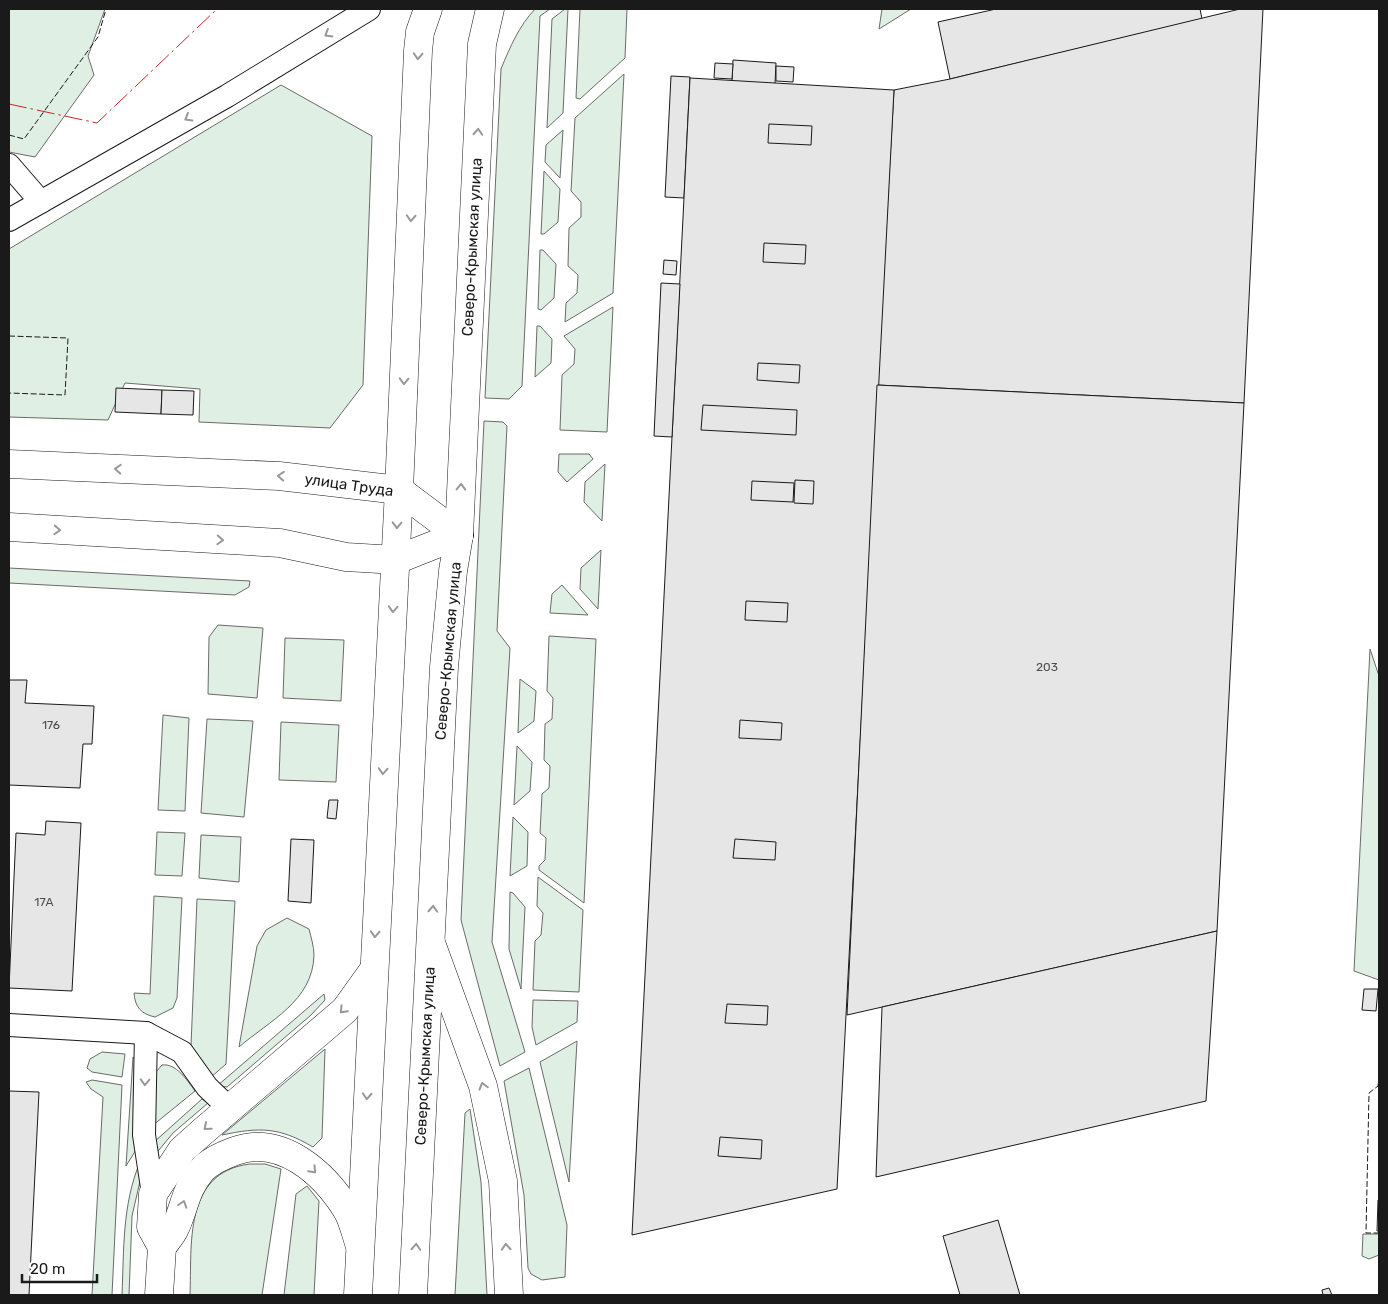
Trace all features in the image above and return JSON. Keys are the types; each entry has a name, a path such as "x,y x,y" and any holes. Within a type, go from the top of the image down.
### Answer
{"main road":[{"path":"358,1295 373,971 396,560 418,51 420,32 428,9"},
{"name":"Северо-Крымская улица","path":"413,1295 444,667 458,535 482,44 490,9"},
{"name":"улица Труда","path":"9,464 279,476 399,490 458,535"},
{"path":"9,527 280,543 346,557 396,560 458,535"},
{"path":"431,942 484,1086 503,1181 508,1295"},
{"path":"162,1247 151,1227 153,1194 182,1150 345,1010 373,971"},
{"path":"159,1295 162,1247 174,1229 187,1191 203,1169 222,1156 245,1148 271,1148 306,1162 326,1183 348,1211 360,1246"}],"street":[{"path":"9,220 227,96 369,9"},
{"path":"9,165 41,202"},
{"path":"9,1025 146,1033 182,1052 207,1087 229,1108"},
{"path":"146,1033 144,1135 153,1194"}],"green space":[{"path":"9,9 105,9 88,56 94,75 35,157 9,152"},
{"path":"535,9 550,9 540,16 522,386 509,399 485,398 501,69 511,45"},
{"path":"565,9 568,9 563,113 547,128 552,19"},
{"path":"580,9 627,9 625,58 580,99 576,98"},
{"path":"882,9 911,9 879,29"},
{"path":"624,74 613,293 565,322 566,303 577,293 578,275 568,266 569,228 581,217 581,202 571,191 575,118"},
{"path":"281,85 372,136 363,385 330,428 199,422 200,389 125,383 108,420 9,417 9,249"},
{"path":"563,130 560,178 545,162 546,145"},
{"path":"544,171 560,189 558,222 544,234 541,234"},
{"path":"540,250 543,250 556,264 554,298 541,310 538,309"},
{"path":"613,307 607,432 560,430 562,375 574,364 575,349 564,336"},
{"path":"537,326 540,326 552,339 551,363 535,377"},
{"path":"484,421 503,422 507,426 497,631 510,648 492,942 525,1052 500,1066 461,920"},
{"path":"559,454 589,454 593,459 567,482 558,472"},
{"path":"605,464 602,521 584,502 585,482"},
{"path":"601,550 598,609 580,589 581,568"},
{"path":"9,568 250,581 249,587 235,595 9,583"},
{"path":"562,585 588,615 550,613 552,594"},
{"path":"218,625 263,628 257,698 208,694 209,637"},
{"path":"549,636 596,639 584,903 539,870 539,866 545,860 546,838 540,833 542,794 549,788 550,766 544,760 545,724 552,719 553,698 547,691"},
{"path":"285,638 344,640 341,701 283,698"},
{"path":"1370,649 1379,676 1379,980 1354,971"},
{"path":"520,679 536,691 534,721 518,733"},
{"path":"163,715 189,718 185,811 158,810"},
{"path":"207,719 253,721 244,817 201,813"},
{"path":"281,722 339,725 336,782 279,780"},
{"path":"517,746 532,762 530,791 514,805"},
{"path":"513,817 528,832 527,866 510,876"},
{"path":"157,832 185,833 182,876 155,875"},
{"path":"201,835 241,837 239,882 199,878"},
{"path":"538,877 583,910 579,992 533,990 535,941 541,935 543,913 537,906"},
{"path":"510,892 525,907 521,989 509,949"},
{"path":"154,896 182,898 177,998 173,1008 155,1017 142,1012 137,1006 134,993 150,994"},
{"path":"197,899 235,901 226,1064 210,1078 191,1046"},
{"path":"287,918 309,929 314,952 312,971 298,997 276,1019 239,1047 257,946 266,930"},
{"path":"324,994 325,1000 311,1015 227,1087 217,1086"},
{"path":"533,1000 578,1001 577,1022 536,1045 532,1027"},
{"path":"577,1041 569,1182 540,1062"},
{"path":"325,1049 322,1138 313,1147 301,1140 269,1130 222,1135"},
{"path":"102,1052 125,1054 122,1077 92,1072 87,1068 90,1059"},
{"path":"133,1057 138,1064 139,1145 126,1166"},
{"path":"162,1065 176,1069 185,1077 195,1091 152,1126 155,1073"},
{"path":"529,1068 567,1225 565,1277 542,1280 531,1274 528,1268 524,1195 504,1081"},
{"path":"92,1080 122,1085 112,1295 92,1295 103,1097 91,1089 86,1082"},
{"path":"202,1099 208,1103 173,1133 154,1156 153,1143"},
{"path":"470,1109 481,1182 487,1295 455,1295 465,1113"},
{"path":"140,1162 141,1177 132,1216 129,1295 122,1295 127,1211 134,1178"},
{"path":"250,1164 265,1164 281,1169 262,1295 190,1295 192,1234 202,1196 213,1181 228,1170"},
{"path":"307,1186 319,1201 314,1295 284,1295 296,1194"},
{"path":"1363,1234 1379,1234 1379,1255 1369,1259 1362,1256"}],"building":[{"path":"996,9 1200,9 1202,19 950,79 938,22"},
{"path":"1240,9 1263,9 1244,403 877,385 894,90 950,79"},
{"path":"733,60 776,63 775,84 732,82"},
{"path":"715,63 733,64 732,79 714,78"},
{"path":"776,66 794,67 793,82 776,81"},
{"path":"671,76 690,77 684,198 665,197"},
{"path":"690,78 894,90 837,1189 632,1235"},
{"path":"769,124 812,126 811,145 768,143"},
{"path":"764,243 806,245 805,264 763,262"},
{"path":"664,260 677,261 676,275 663,274"},
{"path":"661,283 680,284 672,437 654,436"},
{"path":"758,363 800,365 799,383 757,380"},
{"path":"877,385 1244,403 1217,931 847,1015"},
{"path":"116,388 162,390 161,414 115,412"},
{"path":"162,390 194,391 193,415 161,414"},
{"path":"703,405 797,410 796,435 701,430"},
{"path":"795,480 814,481 813,504 794,503"},
{"path":"752,481 794,483 793,502 751,500"},
{"path":"746,601 788,603 787,622 745,620"},
{"path":"9,680 27,680 25,703 94,706 92,744 83,744 80,788 9,785"},
{"path":"740,720 782,723 781,740 739,738"},
{"path":"329,800 338,800 336,819 327,818"},
{"path":"46,821 81,823 72,991 9,988 16,833 45,835"},
{"path":"291,839 314,840 311,903 288,901"},
{"path":"735,839 776,842 775,860 733,858"},
{"path":"1217,931 1206,1101 876,1177 882,1007"},
{"path":"1364,989 1378,989 1376,1011 1362,1010"},
{"path":"727,1004 768,1006 767,1025 725,1023"},
{"path":"9,1091 39,1092 29,1295 9,1295"},
{"path":"720,1137 762,1140 761,1159 718,1156"},
{"path":"1378,1200 1379,1231 1377,1231"},
{"path":"998,1220 1020,1295 960,1295 943,1236"},
{"path":"1329,1288 1332,1295 1323,1295 1322,1290"}],"fence":[{"path":"9,135 24,139 98,37 106,9"},
{"path":"9,336 68,338 65,395 9,393"},
{"path":"1379,1075 1378,1086 1369,1093 1366,1233 1379,1233"}],"power":[{"path":"9,104 97,123 217,9"}]}
